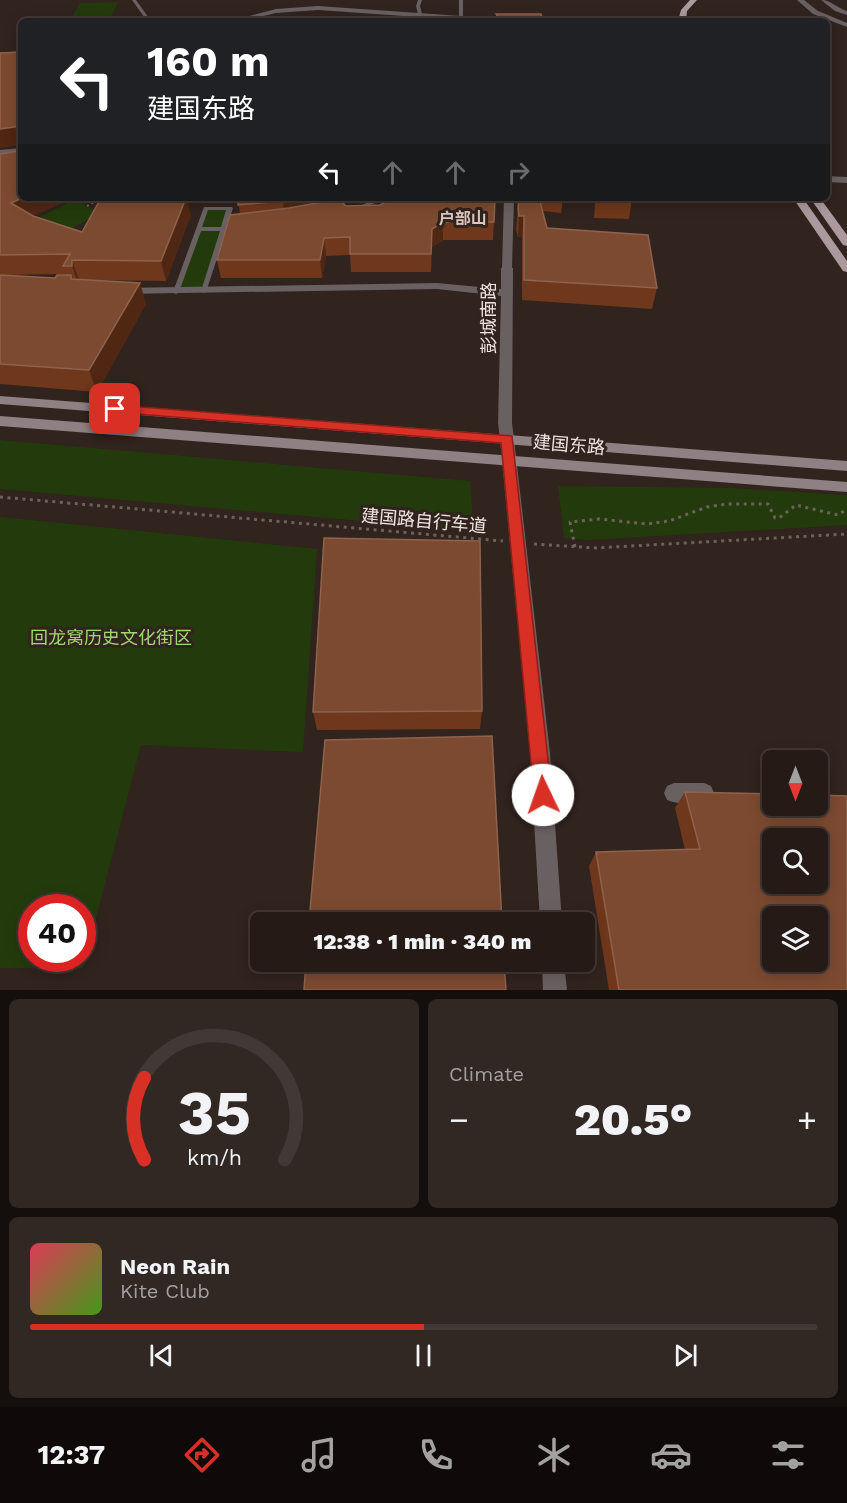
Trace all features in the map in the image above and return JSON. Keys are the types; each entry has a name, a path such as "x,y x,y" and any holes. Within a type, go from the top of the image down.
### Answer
{"main road":[{"path":"683,18 684,10 703,0"},
{"path":"800,201 847,268"},
{"path":"817,201 847,243"},
{"name":"建国东路","path":"0,400 847,466"},
{"name":"建国东路","path":"0,421 847,487"}],"street":[{"path":"280,0 284,10"},
{"path":"800,0 805,7 827,18"},
{"path":"825,0 837,10 847,13"},
{"path":"248,18 284,10 318,8 420,14 449,18"},
{"path":"830,19 847,25"},
{"path":"0,153 18,151"},
{"path":"830,179 847,180"},
{"name":"彭城南路","path":"509,201 505,423 540,753 549,912"},
{"path":"106,291 176,292 437,286 508,293"},
{"path":"674,793 729,794"},
{"path":"554,972 555,990"}],"lane":[{"path":"134,0 147,18"},
{"path":"420,0 418,6 420,14"},
{"path":"461,0 463,18"},
{"path":"341,213 377,201"},
{"path":"176,292 206,208 230,208 204,291"},
{"path":"198,229 232,229"}],"path":[{"path":"87,206 96,201"},
{"name":"建国路自行车道","path":"0,497 596,548 847,534"},
{"path":"575,547 570,522 599,519 646,524 669,521 696,510 727,504 768,504 775,518 779,518 796,505 838,515 847,509"}],"green space":[{"path":"118,2 110,18 72,18 80,3"},
{"path":"72,201 101,213 57,236 30,222"},
{"path":"206,208 230,208 205,289 178,289"},
{"path":"0,440 470,481 474,531 0,489"},
{"path":"558,486 729,488 847,495 847,525 589,540 564,538"},
{"name":"回龙窝历史文化街区","path":"0,517 317,549 303,752 141,745 96,918 96,894 18,894 18,968 0,968"}],"building":[{"path":"496,14 541,14 542,17 548,18 499,18"},
{"path":"18,52 18,126 0,129 0,53"},
{"path":"18,151 18,200 11,203 33,216 82,232 99,201 185,201 161,261 72,260 72,266 63,266 70,254 0,255 0,154"},
{"path":"238,201 283,201 238,205"},
{"path":"328,201 341,201 346,206 380,205 387,201 495,201 494,222 443,222 432,229 431,254 350,254 350,237 324,238 320,260 217,260 230,215"},
{"path":"519,201 540,201 547,228 648,235 657,288 524,280 524,216 519,216"},
{"path":"0,275 55,278 57,275 71,275 71,279 140,283 89,370 0,364"},
{"path":"324,538 480,541 482,711 313,712"},
{"path":"492,736 501,912 310,912 325,740"},
{"path":"685,792 762,794 762,816 828,816 828,795 847,796 847,990 619,990 596,852 700,849"},
{"path":"305,972 505,972 506,990 304,990"}],"district":[{"name":"户部山","path":"463,218"}],"route":[{"path":"115,409 507,439 543,795"}]}
